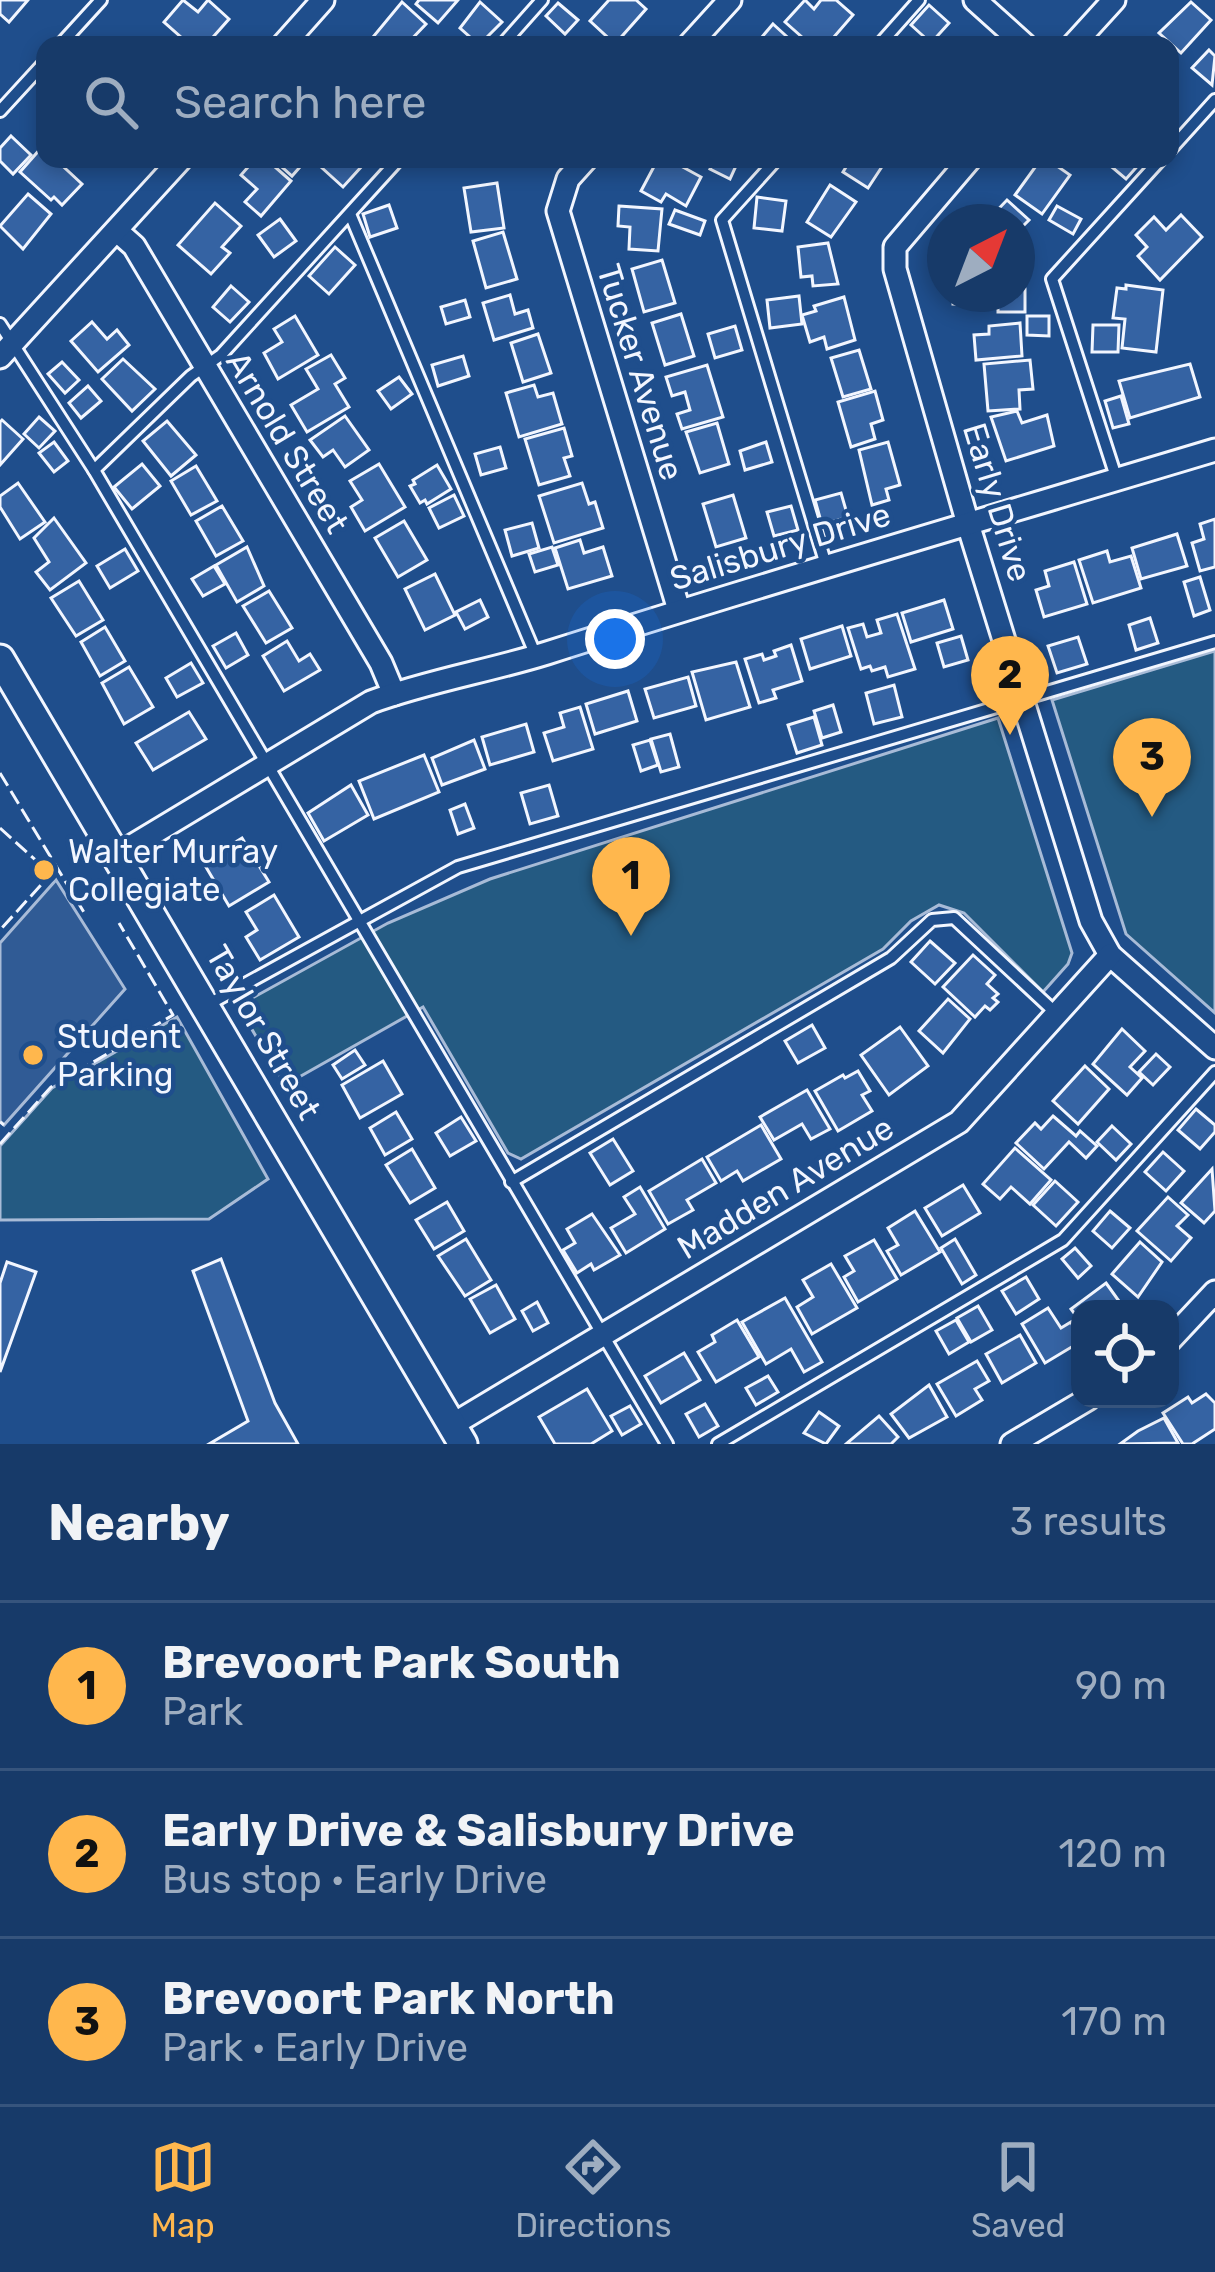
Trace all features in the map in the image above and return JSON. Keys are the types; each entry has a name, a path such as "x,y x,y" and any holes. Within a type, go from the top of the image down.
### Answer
{"main road":[{"name":"Taylor Street","path":"0,659 457,1435"}],"street":[{"path":"291,36 323,0"},
{"path":"697,36 730,0"},
{"path":"975,0 1015,36"},
{"path":"1081,36 1114,0"},
{"path":"4,342 117,231 173,168"},
{"name":"Tucker Avenue","path":"578,168 568,179 558,211 680,610"},
{"name":"Early Drive","path":"962,168 895,247 895,269 968,524 1091,921 1110,955 1215,1048"},
{"name":"Arnold Street","path":"117,231 134,246 381,663 394,694"},
{"name":"Salisbury Drive","path":"117,855 371,702 1215,450"},
{"name":"Madden Avenue","path":"457,1435 603,1333 959,1122 1110,955"},
{"path":"1179,1330 1215,1292"},
{"path":"1012,1444 1073,1408"}],"lane":[{"path":"68,36 101,0"},
{"path":"510,36 542,0"},
{"path":"887,36 919,0"},
{"path":"0,111 36,72"},
{"path":"1179,139 1215,100"},
{"path":"94,470 203,366 221,355 391,168"},
{"path":"769,168 722,220 826,565"},
{"path":"1117,480 1052,279 1153,168"},
{"path":"350,214 536,656"},
{"path":"4,342 94,470 667,1444"},
{"path":"207,1005 458,867 1215,642"},
{"path":"511,1182 891,958 932,920 954,918 1057,1014"},
{"path":"718,1444 1063,1240 1215,1072"}],"shaded area":[{"path":"1215,651 1215,1013 1126,934 1052,700"},
{"path":"998,718 1072,953 1043,992 964,913 939,905 911,921 883,949 521,1159 508,1153 423,1007 285,1085 238,1006 388,923 490,879"},
{"name":"Student Parking","path":"56,880 125,989 4,1125 0,1121 0,943"},
{"path":"177,1017 268,1179 209,1219 0,1220 0,1146 52,1088"}],"building":[{"path":"0,0 28,0 9,22 0,14"},
{"path":"183,0 198,12 208,0 229,19 214,36 180,36 164,22"},
{"path":"419,0 458,0 438,23 416,4"},
{"path":"609,0 636,0 646,9 622,36 606,36 590,21"},
{"path":"805,0 814,9 821,0 836,0 853,15 835,36 801,36 785,22"},
{"path":"402,2 426,24 415,36 374,36"},
{"path":"480,2 502,22 488,36 469,36 460,28"},
{"path":"1191,2 1211,20 1181,53 1179,36 1159,33"},
{"path":"558,3 578,20 565,34 546,16"},
{"path":"929,5 949,23 937,36 923,36 911,25"},
{"path":"773,24 786,36 763,36"},
{"path":"1209,50 1215,56 1212,85 1192,68"},
{"path":"11,136 31,155 13,174 0,161 0,148"},
{"path":"36,154 36,168 65,168 82,184 62,205 20,172"},
{"path":"247,168 276,168 291,181 261,216 245,202 257,189 241,175"},
{"path":"322,168 360,168 343,187"},
{"path":"653,168 684,168 701,177 686,206 666,194 661,202 641,191"},
{"path":"710,168 735,168 730,179"},
{"path":"845,168 881,168 868,188 843,172"},
{"path":"1034,168 1060,168 1070,175 1042,214 1035,204 1015,195"},
{"path":"1113,168 1136,168 1126,179"},
{"path":"497,183 504,228 471,232 464,188"},
{"path":"830,185 856,202 831,237 807,222"},
{"path":"28,194 51,214 23,249 0,226"},
{"path":"757,197 786,201 782,231 754,228"},
{"path":"215,203 241,226 222,247 230,253 211,274 178,245"},
{"path":"389,205 397,228 370,237 363,214"},
{"path":"619,206 662,209 658,251 629,249 630,227 618,226"},
{"path":"1057,206 1081,219 1073,234 1049,220"},
{"path":"675,210 705,221 700,235 669,224"},
{"path":"1181,215 1202,237 1160,280 1138,256 1147,247 1136,235 1154,217 1166,230"},
{"path":"280,219 296,241 274,257 258,235"},
{"path":"503,232 517,279 486,288 473,241"},
{"path":"828,243 838,284 813,286 812,276 801,277 798,247"},
{"path":"335,247 355,265 329,294 309,276"},
{"path":"662,260 675,303 644,312 632,269"},
{"path":"1126,285 1163,290 1156,352 1122,348 1125,319 1113,318 1117,288 1126,289"},
{"path":"231,286 249,302 230,322 213,307"},
{"path":"510,295 515,314 528,310 533,328 494,340 483,303"},
{"path":"799,296 802,324 770,328 767,300"},
{"path":"844,297 855,340 827,349 824,337 810,342 802,315"},
{"path":"465,300 470,317 446,324 441,307"},
{"path":"681,314 694,356 665,365 652,323"},
{"path":"295,316 318,355 278,379 264,353 282,342 274,329"},
{"path":"1027,316 1049,316 1049,336 1027,335"},
{"path":"92,322 107,339 117,330 129,345 98,372 71,341"},
{"path":"1020,323 1022,356 976,360 974,335 989,334 989,326"},
{"path":"1093,325 1119,325 1118,352 1092,352"},
{"path":"735,326 742,350 715,358 708,334"},
{"path":"538,334 551,373 523,382 511,343"},
{"path":"859,350 871,389 843,397 831,358"},
{"path":"331,355 345,378 335,384 349,407 307,432 291,405 318,389 306,369"},
{"path":"463,356 469,376 438,386 432,365"},
{"path":"123,359 155,389 132,411 102,379"},
{"path":"1030,360 1033,389 1019,390 1020,409 988,411 984,364"},
{"path":"62,362 79,380 65,393 48,374"},
{"path":"1190,364 1200,397 1130,418 1119,381"},
{"path":"707,365 723,417 682,429 677,414 690,410 685,392 672,396 666,377"},
{"path":"399,377 412,394 391,409 378,391"},
{"path":"534,385 538,397 553,393 562,424 519,437 506,393"},
{"path":"88,386 101,401 81,418 69,403"},
{"path":"875,391 883,420 871,424 875,439 851,447 838,402"},
{"path":"1121,396 1129,424 1113,428 1105,401"},
{"path":"1017,411 1022,423 1047,415 1054,446 1006,461 991,417"},
{"path":"345,416 369,450 345,467 333,450 323,457 310,440"},
{"path":"39,417 55,431 39,448 24,434"},
{"path":"167,421 196,455 171,476 143,441"},
{"path":"0,422 23,439 0,465"},
{"path":"717,423 729,464 700,473 686,432"},
{"path":"564,428 572,456 564,458 570,476 539,485 525,439"},
{"path":"54,442 68,461 54,472 39,453"},
{"path":"766,442 772,462 745,470 740,451"},
{"path":"888,442 900,485 886,489 889,500 872,505 859,450"},
{"path":"500,447 506,468 481,475 475,454"},
{"path":"142,464 160,486 132,509 114,487"},
{"path":"379,464 405,507 365,531 351,507 362,500 350,481"},
{"path":"437,465 451,489 427,504 425,500 420,503 410,486"},
{"path":"196,466 217,501 191,515 171,481"},
{"path":"18,483 45,522 20,539 0,507 0,496"},
{"path":"582,483 589,504 595,502 603,528 554,543 539,496"},
{"path":"841,493 848,517 822,525 815,500"},
{"path":"454,495 464,516 439,528 429,508"},
{"path":"733,495 746,538 716,547 703,504"},
{"path":"222,506 243,541 216,556 196,521"},
{"path":"791,506 798,530 774,536 767,512"},
{"path":"54,518 86,563 50,590 36,572 49,562 34,538"},
{"path":"1215,519 1215,567 1200,571 1192,543 1204,539 1200,524"},
{"path":"404,521 427,560 398,577 375,538"},
{"path":"532,523 539,548 512,556 505,530"},
{"path":"1177,534 1187,566 1141,579 1132,548"},
{"path":"580,540 584,553 603,547 612,576 568,589 555,548"},
{"path":"247,547 264,586 237,602 216,565"},
{"path":"552,547 558,565 535,572 529,554"},
{"path":"125,549 138,571 110,588 97,566"},
{"path":"1107,551 1110,562 1131,556 1141,588 1093,603 1079,560"},
{"path":"1074,562 1087,604 1044,617 1036,590 1049,586 1045,571"},
{"path":"214,566 225,584 203,596 192,579"},
{"path":"435,574 455,615 425,630 405,589"},
{"path":"1200,577 1210,610 1194,616 1184,582"},
{"path":"79,581 103,620 76,636 51,598"},
{"path":"269,591 292,628 266,643 243,606"},
{"path":"480,600 488,617 465,629 456,612"},
{"path":"944,600 953,629 911,642 902,613"},
{"path":"897,614 915,669 888,677 885,667 861,669 848,628 863,624 867,637 881,633 877,620"},
{"path":"1150,618 1158,643 1136,650 1129,625"},
{"path":"842,626 851,656 810,669 801,639"},
{"path":"105,627 125,661 100,676 81,642"},
{"path":"236,633 248,655 226,668 213,646"},
{"path":"961,636 968,660 944,667 937,643"},
{"path":"1078,637 1087,664 1057,673 1048,646"},
{"path":"287,641 299,661 310,654 320,670 284,691 263,656"},
{"path":"791,645 802,681 773,690 776,698 759,703 745,659 762,654 764,660"},
{"path":"736,662 750,707 706,720 692,672"},
{"path":"191,663 203,683 177,697 166,678"},
{"path":"129,667 153,707 124,724 102,683"},
{"path":"688,677 696,706 654,718 645,689"},
{"path":"894,685 902,717 874,724 866,693"},
{"path":"628,691 637,721 595,734 586,704"},
{"path":"833,705 841,732 822,738 814,711"},
{"path":"580,707 593,749 553,761 544,733 564,727 560,713"},
{"path":"189,712 206,739 153,770 136,743"},
{"path":"814,717 822,745 797,753 788,725"},
{"path":"526,724 534,752 490,765 482,737"},
{"path":"670,734 679,767 661,772 651,739"},
{"path":"474,740 485,769 442,785 432,758"},
{"path":"650,740 658,765 641,771 633,745"},
{"path":"424,755 439,792 374,819 359,781"},
{"path":"351,785 368,815 324,841 308,813"},
{"path":"549,785 558,816 530,824 521,793"},
{"path":"465,804 474,828 458,834 450,810"},
{"path":"242,838 269,882 229,906 203,862"},
{"path":"274,895 299,937 260,960 246,937 257,930 246,912"},
{"path":"930,941 955,963 935,984 911,962"},
{"path":"973,955 995,975 987,984 998,994 990,1010 985,1006 975,1017 943,987"},
{"path":"948,999 970,1019 943,1053 919,1031"},
{"path":"812,1025 825,1048 798,1063 785,1041"},
{"path":"900,1027 928,1066 889,1095 861,1055"},
{"path":"1122,1029 1145,1051 1130,1067 1142,1078 1127,1095 1093,1064"},
{"path":"355,1050 365,1065 342,1079 333,1065"},
{"path":"1156,1054 1170,1067 1153,1085 1139,1072"},
{"path":"383,1061 402,1094 360,1118 342,1085"},
{"path":"1085,1066 1109,1089 1078,1124 1053,1101"},
{"path":"858,1071 870,1091 862,1095 872,1111 838,1131 815,1091"},
{"path":"807,1090 830,1129 811,1139 802,1124 774,1140 760,1117"},
{"path":"1196,1109 1215,1125 1215,1132 1200,1149 1178,1130"},
{"path":"396,1112 412,1139 385,1155 370,1128"},
{"path":"1053,1116 1097,1146 1086,1158 1069,1142 1044,1169 1016,1143 1035,1123 1041,1129"},
{"path":"461,1117 476,1141 450,1156 436,1133"},
{"path":"761,1125 781,1159 743,1181 737,1171 721,1181 707,1157"},
{"path":"1112,1126 1131,1144 1116,1160 1097,1142"},
{"path":"613,1139 633,1171 610,1185 590,1153"},
{"path":"1015,1148 1051,1180 1030,1204 1011,1187 1000,1199 983,1184"},
{"path":"412,1149 435,1188 410,1203 386,1165"},
{"path":"1163,1152 1184,1171 1166,1191 1145,1172"},
{"path":"702,1159 716,1183 687,1200 693,1210 668,1224 649,1191"},
{"path":"1212,1169 1215,1211 1204,1223 1181,1203"},
{"path":"1055,1181 1078,1202 1056,1226 1033,1205"},
{"path":"963,1185 980,1213 942,1236 925,1208"},
{"path":"640,1187 665,1229 626,1253 611,1228 635,1214 624,1197"},
{"path":"1168,1197 1188,1215 1177,1226 1191,1238 1171,1261 1137,1231"},
{"path":"447,1202 464,1231 434,1249 416,1220"},
{"path":"915,1211 940,1252 901,1275 887,1251 898,1245 888,1228"},
{"path":"1110,1211 1130,1228 1112,1248 1093,1231"},
{"path":"592,1214 620,1255 594,1270 591,1264 577,1273 563,1250 575,1243 567,1229"},
{"path":"466,1239 491,1280 465,1296 438,1256"},
{"path":"955,1239 976,1275 962,1284 941,1248"},
{"path":"874,1240 897,1279 858,1302 844,1277 854,1271 845,1256"},
{"path":"1140,1242 1162,1262 1138,1297 1112,1274"},
{"path":"1075,1248 1091,1266 1078,1278 1062,1259"},
{"path":"221,1259 275,1403 298,1444 209,1444 248,1421 193,1271"},
{"path":"7,1262 36,1272 0,1372 0,1283"},
{"path":"831,1264 857,1308 812,1334 797,1307 813,1297 803,1280"},
{"path":"1026,1277 1039,1299 1016,1314 1002,1291"},
{"path":"1106,1283 1118,1300 1083,1300"},
{"path":"496,1285 515,1319 490,1333 470,1299"},
{"path":"785,1298 822,1362 804,1372 791,1349 766,1364 742,1322"},
{"path":"537,1302 548,1323 533,1331 522,1311"},
{"path":"978,1306 992,1330 971,1342 957,1318"},
{"path":"1048,1308 1061,1328 1071,1322 1071,1347 1045,1363 1022,1324"},
{"path":"737,1320 759,1357 716,1382 698,1352 715,1342 712,1335"},
{"path":"956,1320 969,1342 949,1354 936,1331"},
{"path":"1020,1335 1036,1363 1002,1383 986,1354"},
{"path":"684,1353 700,1380 661,1403 645,1376"},
{"path":"977,1361 989,1381 975,1389 982,1400 956,1416 937,1384"},
{"path":"768,1376 778,1392 756,1405 746,1388"},
{"path":"929,1385 947,1417 909,1438 891,1414"},
{"path":"587,1389 612,1431 591,1444 555,1444 539,1417"},
{"path":"1206,1394 1215,1403 1215,1429 1192,1444 1183,1444 1163,1413 1179,1408 1188,1397 1192,1403"},
{"path":"705,1404 718,1426 699,1437 686,1414"},
{"path":"630,1406 641,1424 622,1435 611,1416"},
{"path":"819,1412 839,1426 826,1444 804,1433"},
{"path":"879,1416 898,1437 891,1444 846,1444"},
{"path":"1164,1418 1178,1443 1120,1444 1138,1431"}],"fence":[{"path":"0,773 85,914"},
{"path":"0,828 51,874 0,930"},
{"path":"0,1144 51,1087 173,1015 119,923"},
{"path":"0,1122 4,1125"}],"place":[{"name":"Early Drive & Salisbury Drive","path":"1010,735"},
{"name":"Brevoort Park North","path":"1152,817"},
{"name":"Walter Murray Collegiate","path":"44,870"},
{"name":"Brevoort Park South","path":"631,936"},
{"name":"Student Parking","path":"33,1055"}]}
